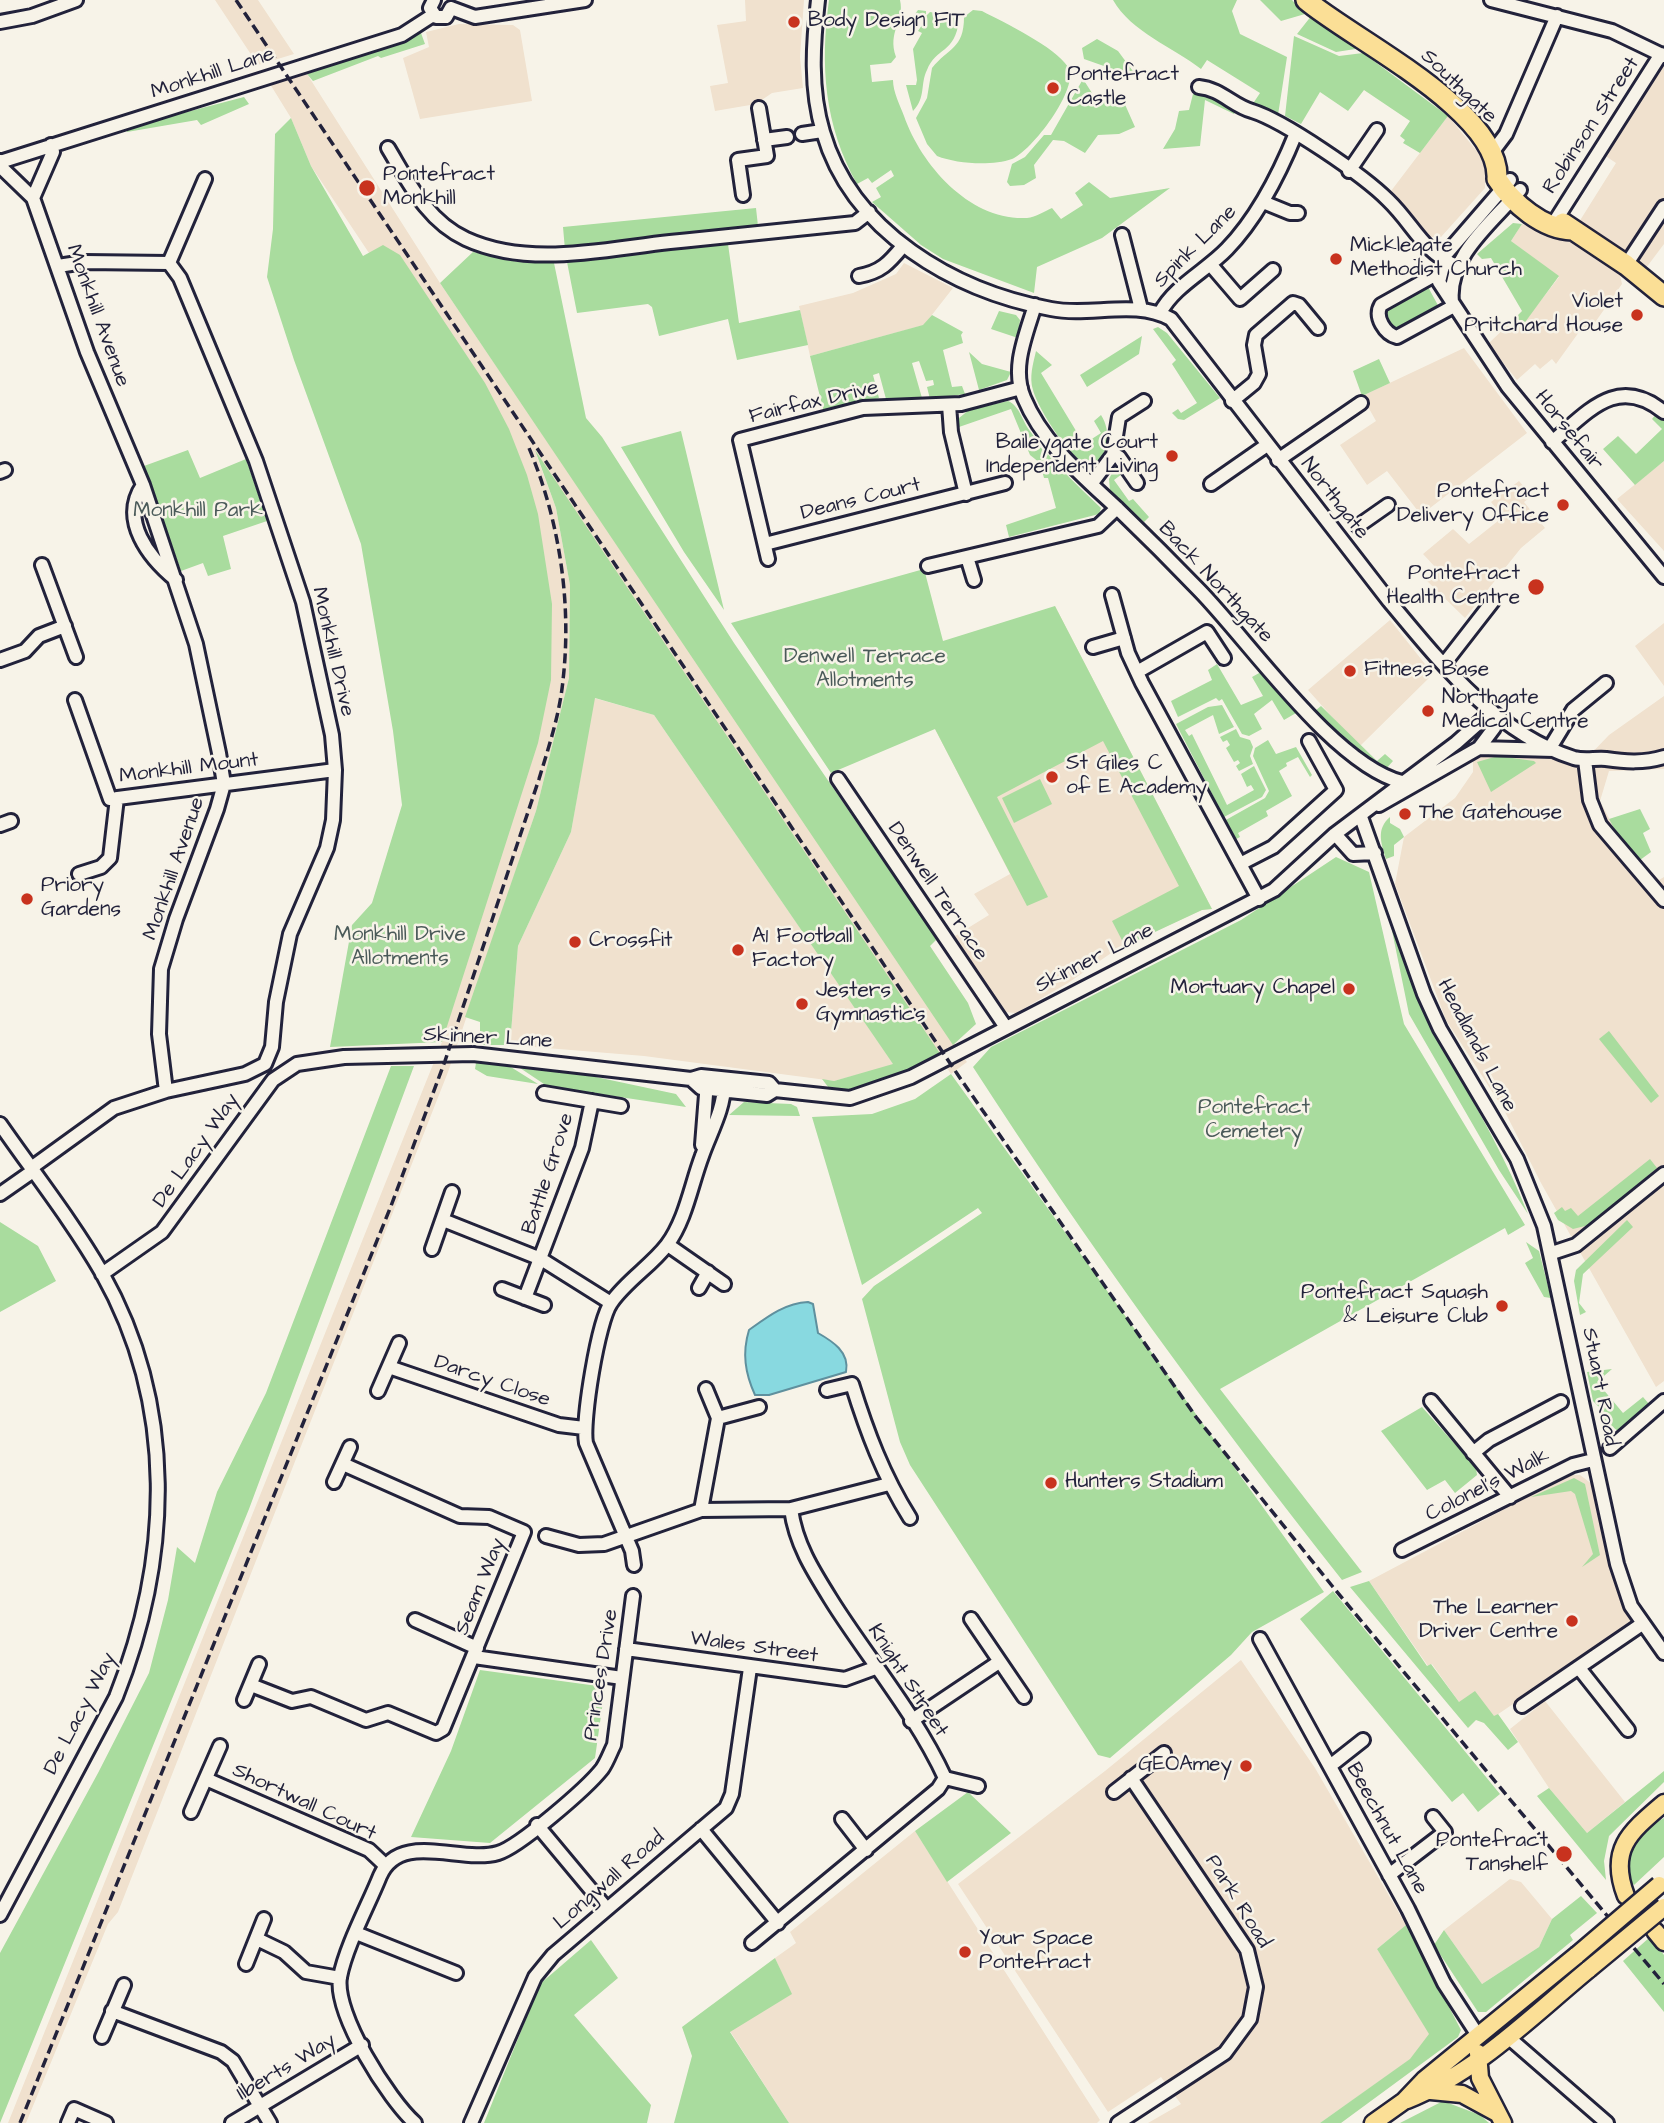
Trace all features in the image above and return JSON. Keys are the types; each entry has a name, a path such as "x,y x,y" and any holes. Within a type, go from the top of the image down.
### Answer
{"highway":[{"name":"Southgate","path":"1306,0 1414,72 1469,123 1508,187 1546,223 1572,230"},
{"name":"Southgate","path":"1508,187 1626,265 1664,296"}],"main road":[{"path":"1626,1896 1618,1865 1621,1848 1629,1835 1664,1803"},
{"path":"1373,2123 1404,2101 1424,2080 1662,1883"},
{"path":"1404,2101 1431,2091 1478,2060 1664,1907"},
{"path":"1479,2037 1480,2078 1498,2112"},
{"path":"1498,2112 1488,2071 1504,2040"},
{"path":"1431,2091 1462,2094 1498,2112"}],"street":[{"path":"0,22 32,16 76,0"},
{"path":"433,15 430,8 434,0"},
{"path":"449,4 475,17 530,5 585,0"},
{"path":"818,0 813,64 822,131 839,172 869,212 903,246 943,272 1035,305 1064,312 1141,309 1160,313"},
{"path":"1491,0 1612,31 1662,55"},
{"path":"1508,187 1441,266 1381,305 1378,315 1390,335 1403,337 1453,304 1451,291 1456,266 1508,187 1506,134 1553,15 1552,0"},
{"name":"Monkhill Lane","path":"1,161 402,35 433,15 442,18 449,4"},
{"name":"Robinson Street","path":"1556,218 1662,55"},
{"path":"1199,87 1219,92 1296,133 1349,171 1388,200 1441,266"},
{"path":"743,195 738,160 767,156 759,108"},
{"path":"1349,171 1377,130"},
{"path":"802,134 822,131"},
{"name":"Spink Lane","path":"1160,313 1172,297 1233,243 1263,202 1296,133"},
{"path":"764,140 787,136"},
{"path":"33,198 53,152 51,145"},
{"path":"388,148 418,198 447,227 465,239 496,249 547,255 568,253 855,223 869,212"},
{"name":"Monkhill Avenue","path":"1,161 3,169 33,198 87,352 143,485 177,580 199,656 223,784 205,848 176,919 161,969 159,1034 166,1091"},
{"path":"58,266 84,262 169,263 205,178"},
{"path":"1263,202 1290,214 1298,213"},
{"path":"1626,265 1664,207"},
{"path":"1122,235 1141,309"},
{"path":"859,276 876,273 888,265 903,246"},
{"name":"Monkhill Drive","path":"166,1091 245,1074 265,1064 272,1047 276,1002 290,934 331,833 335,770 332,735 310,632 279,530 250,445 180,278 169,263"},
{"path":"1210,264 1240,299 1273,270"},
{"path":"1441,266 1456,266"},
{"name":"Horsefair","path":"1441,266 1440,283 1504,382 1664,577"},
{"path":"1232,401 1254,383 1259,374 1254,345 1256,335 1293,303 1299,305 1318,328"},
{"path":"1021,388 1021,353 1035,305"},
{"name":"Northgate","path":"1160,313 1178,327 1278,460 1349,532 1444,664 1494,713 1552,749 1585,760 1638,762 1664,757"},
{"name":"Fairfax Drive","path":"765,544 740,440 871,406 949,405 1021,388"},
{"name":"Back Northgate","path":"1021,388 1034,418 1067,460 1215,607 1298,702 1371,768 1402,782"},
{"path":"1552,442 1602,400 1634,397 1664,412"},
{"path":"1091,484 1113,455 1119,417 1144,401"},
{"path":"1278,460 1361,403"},
{"path":"949,405 951,432 966,494"},
{"path":"1211,484 1266,444"},
{"path":"1113,455 1119,457 1137,483"},
{"name":"Deans Court","path":"765,544 1004,483"},
{"path":"143,485 133,507 144,547 156,564 177,580"},
{"path":"1349,532 1388,505"},
{"path":"928,566 1098,526 1117,508"},
{"path":"765,544 768,559"},
{"path":"967,557 974,580"},
{"path":"42,565 76,657"},
{"path":"1112,596 1137,672 1259,899"},
{"path":"1444,664 1493,601"},
{"path":"0,660 25,651 39,636 65,626"},
{"path":"1137,672 1207,632 1224,658"},
{"path":"1093,647 1124,638"},
{"path":"1552,749 1573,710 1606,683"},
{"name":"Monkhill Mount","path":"75,699 110,799 335,770"},
{"path":"1372,808 1398,797 1479,748 1494,728 1494,713"},
{"name":"Skinner Lane","path":"284,1070 303,1062 332,1058 472,1054 691,1079 701,1088 707,1082 769,1083 775,1090 850,1098 863,1096 936,1066 1004,1026 1259,899 1297,871 1335,834 1361,817 1402,782 1494,713"},
{"path":"1240,864 1273,847 1336,790 1309,741"},
{"name":"Northgate","path":"1479,748 1552,749"},
{"path":"1585,760 1590,800 1597,820 1664,900"},
{"name":"Denwell Terrace","path":"838,779 1004,1026"},
{"path":"79,874 101,867 110,858 117,798"},
{"name":"Headlands Lane","path":"1361,817 1424,995 1517,1159 1552,1253"},
{"path":"1335,834 1353,854 1375,853"},
{"name":"De Lacy Way","path":"103,1274 162,1232 261,1095 284,1070"},
{"path":"702,1155 707,1082"},
{"path":"634,1565 625,1535 586,1443 584,1428 607,1311 611,1303 667,1245 683,1215 722,1084"},
{"path":"0,1194 114,1108 166,1091"},
{"name":"Battle Grove","path":"544,1093 621,1106"},
{"name":"Battle Grove","path":"525,1298 582,1148 592,1101"},
{"name":"De Lacy Way","path":"0,1124 103,1274 124,1321 150,1412 159,1482 156,1557 143,1619 116,1697 0,1915"},
{"path":"1552,1253 1576,1245 1664,1174"},
{"path":"432,1249 453,1192"},
{"path":"443,1220 541,1259 611,1303"},
{"path":"667,1245 724,1284"},
{"name":"Stuart Road","path":"1552,1253 1616,1564 1631,1606 1664,1653"},
{"path":"699,1288 708,1272"},
{"path":"502,1289 544,1305"},
{"path":"378,1391 399,1343"},
{"name":"Darcy Close","path":"389,1367 559,1425 584,1428"},
{"path":"827,1390 851,1379 869,1441 888,1483 910,1518"},
{"path":"701,1510 718,1418 706,1390"},
{"path":"1431,1401 1510,1497"},
{"path":"1614,1440 1664,1401"},
{"path":"1473,1452 1489,1440 1561,1402"},
{"path":"718,1418 759,1407"},
{"path":"334,1482 350,1447"},
{"name":"Colonel's Walk","path":"1402,1550 1573,1465 1593,1460"},
{"name":"Seam Way","path":"251,1685 292,1701 311,1697 366,1720 388,1713 436,1733 443,1729 524,1532 489,1517 460,1516 343,1464"},
{"path":"546,1536 592,1546 701,1510 791,1509 888,1483"},
{"name":"Knight Street","path":"791,1509 800,1547 945,1778"},
{"name":"Princes Drive","path":"385,1865 404,1853 415,1851 479,1856 511,1848 585,1787 603,1767 614,1745 633,1596"},
{"path":"971,1619 1024,1697"},
{"path":"415,1620 475,1652"},
{"path":"1522,1706 1642,1624"},
{"name":"Beechnut Lane","path":"1260,1639 1389,1875 1444,1983 1479,2037"},
{"name":"Wales Street","path":"626,1649 845,1679 875,1668"},
{"name":"Seam Way","path":"475,1652 622,1678"},
{"path":"911,1721 999,1662"},
{"path":"244,1700 259,1664"},
{"name":"Longwall Road","path":"471,2123 535,1977 553,1955 726,1808 732,1794 750,1668"},
{"path":"1579,1668 1628,1730"},
{"path":"1330,1766 1363,1740"},
{"name":"Shortwall Court","path":"191,1812 220,1746"},
{"path":"1114,1791 1164,1753"},
{"path":"752,1943 938,1789 945,1778 978,1786"},
{"name":"Park Road","path":"1118,2123 1225,2053 1250,2019 1256,1987 1247,1950 1131,1778"},
{"name":"Shortwall Court","path":"206,1779 369,1850 385,1865"},
{"path":"1389,1875 1445,1832 1433,1817"},
{"path":"842,1819 866,1850"},
{"path":"537,1825 607,1909"},
{"path":"701,1829 778,1923"},
{"path":"385,1865 340,1978 342,2002 362,2045 401,2110 415,2123"},
{"path":"246,1964 264,1919"},
{"path":"356,1933 456,1973"},
{"path":"257,1939 284,1952 306,1972 340,1978"},
{"path":"102,2037 124,1985"},
{"path":"112,2011 221,2052 233,2061 270,2123"},
{"path":"1504,2040 1607,2123"},
{"name":"Ilberts Way","path":"232,2123 362,2045"},
{"path":"68,2123 74,2109 106,2123"}],"shaded area":[{"path":"215,0 258,0 294,54 258,65"},
{"path":"745,0 804,0 800,57 803,88 772,93 756,104 715,111 710,86 728,83 717,25 746,21"},
{"path":"459,24 513,25 520,30 532,101 420,119 403,58 429,47 426,32"},
{"path":"1664,62 1664,244 1646,268 1579,222 1616,163 1601,153"},
{"path":"307,74 440,283 967,1062 951,1074 536,454 556,508 570,585 569,678 536,811 448,1072 118,1912 108,1924 26,2123 8,2123 442,1042 483,893 369,253 311,166 291,118 270,84"},
{"path":"1448,116 1485,161 1485,188 1441,237 1430,237 1391,191"},
{"path":"1522,224 1581,245 1619,271 1622,284 1589,331 1579,332 1556,364 1552,359 1540,369 1535,364 1517,380 1488,344 1516,317 1522,325 1559,277 1511,241"},
{"path":"904,263 953,288 924,325 810,356 799,306 853,293 896,274"},
{"path":"1464,348 1527,433 1421,515 1387,471 1367,485 1340,445 1376,421 1362,396"},
{"path":"1664,461 1664,551 1617,499"},
{"path":"1519,481 1532,496 1524,502 1545,528 1521,548 1465,618 1426,580 1437,569 1423,554 1453,529 1469,544 1503,517 1491,502"},
{"name":"St Giles C of E Academy","path":"1055,606 1212,909 1202,910 1117,949 1068,983 1016,1013 1004,1012 955,936 989,915 974,894 1010,874 935,729"},
{"path":"1390,620 1433,674 1359,747 1308,690"},
{"path":"1664,623 1664,686 1635,646"},
{"path":"1664,696 1664,769 1609,771 1600,801 1622,843 1659,880 1664,877 1664,1381 1656,1387 1541,1183 1504,1110 1446,1020 1395,884 1404,837 1455,798 1473,772 1473,760 1497,748 1585,760 1609,735"},
{"path":"594,698 654,715 894,1065 834,1081 644,1056 510,1045 518,946 571,832"},
{"path":"1569,1475 1580,1475 1592,1484 1615,1583 1634,1621 1494,1717 1459,1702 1432,1664 1428,1666 1369,1581"},
{"path":"1241,1660 1315,1768 1406,1925 1377,1949 1430,2034 1411,2059 1320,2123 1148,2123 1181,2104 1161,2077 1108,2112 958,1884 1105,1771"},
{"path":"1545,1701 1625,1802 1587,1833 1549,1788 1510,1729"},
{"path":"915,1831 1100,2120 1097,2123 789,2123 730,2031 791,1994 775,1958 796,1943 790,1932"},
{"path":"1510,1879 1521,1882 1552,1919 1539,1947 1482,1984 1444,1930"}],"green space":[{"path":"829,0 900,0 900,15 894,40 896,57 891,63 870,65 872,82 893,80 895,94 923,154 951,187 968,200 1006,217 1027,218 1052,208 1061,219 1083,205 1075,193 1089,182 1110,198 1170,188 1102,238 1037,267 1034,293 943,259 921,245 872,202 881,197 876,188 894,176 891,170 872,183 868,178 857,184 846,162 837,140 827,94 825,48"},
{"path":"1113,0 1237,0 1232,11 1240,34 1287,57 1278,115 1252,105 1260,93 1207,60 1201,69 1141,30"},
{"path":"1260,0 1292,0 1305,14 1281,21"},
{"path":"918,10 926,11 926,16 930,12 958,17 959,20 954,39 935,57 927,70 920,101 913,111 906,85 916,85 917,80 913,49 922,33 918,31 924,22 915,14"},
{"path":"973,10 982,11 1041,43 1061,59 1068,67 1070,76 1061,103 1031,144 1012,159 995,163 954,161 937,156 927,144 916,118 927,98 932,68 958,42 964,17"},
{"path":"1312,15 1362,48 1336,52 1297,34"},
{"path":"421,33 425,44 381,58 378,56 313,81 307,74"},
{"path":"1294,36 1339,56 1363,53 1448,116 1420,153 1403,143 1405,140 1400,136 1410,121 1364,90 1348,111 1320,92 1301,124 1285,116"},
{"path":"1097,39 1118,51 1138,78 1084,59 1082,48"},
{"path":"1083,79 1092,93 1090,102 1123,100 1135,127 1119,134 1098,135 1085,153 1064,141 1053,140 1034,165 1036,178 1024,185 1010,186 1007,182 1012,164 1025,157 1044,135 1051,135"},
{"path":"1215,92 1238,107 1234,114 1205,100 1200,146 1163,149 1175,129 1179,111 1189,110 1193,94"},
{"path":"244,97 249,104 201,125 197,120 127,132 126,128"},
{"name":"Monkhill Drive Allotments","path":"291,118 311,166 363,256 383,245 400,255 485,383 509,429 527,475 538,514 552,604 551,680 538,743 442,1042 330,1047 352,925 372,903 402,805 393,731 361,544 267,277 273,229 275,134"},
{"path":"756,208 758,226 565,250 563,227"},
{"path":"1513,223 1522,224 1511,241 1559,276 1523,325 1516,317 1522,311 1491,258 1482,259 1477,254"},
{"path":"728,244 739,323 800,310 808,345 737,360 728,319 659,336 652,307 648,304 577,313 567,262"},
{"path":"473,252 518,262 554,263 586,418 602,437 734,643 931,931 936,940 930,946 968,1003 976,1024 953,1045 440,283"},
{"path":"1427,285 1441,311 1401,332 1391,329 1384,316 1387,306"},
{"path":"999,311 1016,315 1020,320 1018,338 991,329"},
{"path":"932,315 963,332 963,343 943,350 952,387 962,386 965,394 930,399 927,387 934,385 933,380 926,381 919,361 912,363 922,398 886,399 879,373 873,375 879,398 824,413 810,356 923,325"},
{"path":"1158,327 1167,333 1220,398 1184,420 1178,419 1172,413 1178,409 1181,413 1197,403 1172,364 1176,360 1153,329"},
{"path":"1142,336 1139,354 1087,387 1080,375"},
{"path":"1036,351 1052,365 1041,373 1084,444 1101,433 1094,421 1101,415 1107,443 1102,456 1093,467 1085,464 1067,447 1036,399 1031,380"},
{"path":"969,352 982,364 1011,372 1007,380 979,390"},
{"path":"1379,359 1390,383 1362,396 1353,371"},
{"path":"1008,401 1018,410 1046,452 1101,508 1099,514 1009,537 1006,525 1056,508 1048,478 1044,478 1040,463 1030,455 1011,409 959,427 959,418 969,410"},
{"path":"1657,413 1664,418 1664,461 1635,485 1603,449 1618,436 1636,454 1662,429 1652,419"},
{"path":"681,431 724,610 684,552 621,447"},
{"name":"Monkhill Park","path":"188,450 200,478 246,459 267,521 223,536 231,569 208,576 203,563 181,571 144,466"},
{"path":"535,450 941,1055 916,1069 874,1086 832,1092 822,1079 834,1081 893,1064 654,715 595,698 571,832 518,946 510,1045 480,1045 480,1022 465,1017 536,811 569,678 570,585 556,508"},
{"path":"1116,465 1126,471 1114,480 1129,501 1133,499 1149,517 1144,522 1110,490 1109,479"},
{"name":"Denwell Terrace Allotments","path":"924,569 943,641 1055,606 1212,909 1202,910 1125,946 1112,921 1179,886 1103,741 997,797 1048,897 1027,906 935,729 831,773 731,623"},
{"path":"1217,664 1241,705 1263,696 1252,677 1261,672 1296,713 1284,720 1272,700 1254,714 1262,729 1249,736 1242,734 1222,699 1219,701 1216,698 1178,717 1171,701 1212,680 1208,670"},
{"path":"1222,705 1234,727 1219,734 1213,715 1185,730 1189,736 1192,734 1227,805 1254,790 1251,785 1247,787 1241,774 1254,766 1266,790 1262,797 1224,817 1176,724 1208,707"},
{"path":"1321,706 1377,761 1385,754 1393,761 1385,770 1376,766 1315,711"},
{"path":"1236,729 1240,737 1250,740 1253,747 1250,756 1253,764 1239,771 1236,766 1240,763 1238,760 1234,762 1226,748 1230,745 1220,737"},
{"path":"1268,740 1276,754 1296,747 1312,775 1310,777 1298,757 1286,763 1287,766 1279,771 1292,796 1266,811 1268,816 1238,833 1240,837 1234,840 1224,821 1265,798 1269,791 1253,756 1255,748"},
{"path":"1498,756 1536,763 1491,792 1477,762"},
{"path":"1040,779 1052,804 1014,823 1002,798"},
{"path":"1640,809 1650,829 1643,833 1651,852 1640,860 1622,843 1609,819"},
{"path":"1390,817 1390,823 1400,829 1404,837 1394,845 1394,856 1386,859 1381,831"},
{"name":"Pontefract Cemetery","path":"1336,857 1369,872 1404,1024 1525,1225 1508,1235 1505,1228 1220,1389 1362,1572 1342,1580 1151,1328 973,1067 991,1047 1241,920"},
{"path":"1388,911 1415,990 1512,1175 1528,1214 1499,1170 1409,1014"},
{"path":"1609,1031 1659,1096 1651,1103 1599,1039"},
{"path":"476,1063 506,1064 538,1084 487,1076 475,1069"},
{"path":"514,1064 563,1070 676,1094 686,1107 547,1086"},
{"path":"391,1066 414,1066 249,1509 0,2123 0,1953 149,1673 168,1600 177,1547 195,1563 217,1492 266,1393"},
{"name":"Hunters Stadium","path":"951,1074 1324,1592 1252,1632 1231,1655 1110,1758 1098,1755 910,1465 900,1442 862,1299 874,1286 982,1213 978,1208 862,1285 812,1117 872,1114 915,1099"},
{"path":"744,1102 791,1104 797,1107 800,1116 729,1115"},
{"path":"1650,1159 1657,1168 1589,1225 1573,1229 1558,1220 1554,1213 1562,1207 1565,1211 1571,1208 1578,1216"},
{"path":"1627,1220 1633,1227 1583,1274 1579,1303 1586,1312 1580,1315 1574,1281 1576,1270"},
{"path":"0,1222 38,1246 56,1281 0,1312"},
{"path":"1526,1242 1539,1251 1551,1298 1544,1297 1525,1263 1533,1258"},
{"path":"1612,1369 1597,1382 1623,1413 1643,1397 1649,1404 1618,1431 1603,1420 1600,1408 1593,1401 1587,1372"},
{"path":"1422,1407 1476,1468 1477,1475 1455,1493 1445,1480 1427,1490 1381,1431"},
{"path":"1574,1478 1585,1484 1600,1555 1582,1567 1593,1554 1575,1494 1571,1491 1531,1497"},
{"path":"1369,1581 1427,1666 1431,1664 1459,1702 1475,1691 1494,1716 1498,1714 1518,1742 1508,1750 1484,1723 1476,1720 1468,1728 1350,1587"},
{"path":"1333,1591 1500,1794 1478,1812 1463,1793 1452,1802 1300,1619"},
{"path":"480,1670 605,1687 595,1758 490,1843 411,1837 451,1751"},
{"path":"1664,1771 1664,1782 1609,1836 1604,1861 1606,1880 1537,1796 1549,1788 1587,1833"},
{"path":"968,1792 1011,1833 947,1882 915,1831"},
{"path":"1664,1818 1664,1857 1634,1885 1623,1873 1627,1855 1641,1834"},
{"path":"1581,1896 1597,1913 1570,1935 1573,1940 1486,2012 1478,2012 1434,1945 1444,1930 1482,1984 1539,1947 1552,1919"},
{"path":"1406,1925 1461,2030 1458,2037 1341,2123 1320,2123 1410,2059 1429,2034 1377,1949"},
{"path":"1650,1937 1664,1955 1664,2012 1623,1961"},
{"path":"591,1940 618,1978 574,2015 651,2105 647,2123 484,2123 540,1984"},
{"path":"775,1958 792,1994 730,2032 789,2123 674,2123 692,2056 682,2027"},
{"path":"1443,2101 1480,2115 1489,2123 1400,2123"}],"water":[{"path":"808,1302 813,1304 818,1333 843,1353 846,1372 769,1395 755,1395 746,1363 749,1330 784,1308"}],"railway":[{"path":"236,0 960,1078 1196,1417 1333,1587 1664,1984"},
{"path":"20,2123 391,1206 445,1061 547,754 562,692 566,621 561,561 555,532 529,448"}],"place":[{"name":"Body Design FIT","path":"794,22"},
{"name":"Pontefract Castle","path":"1053,88"},
{"name":"Pontefract Monkhill","path":"367,188"},
{"name":"Micklegate Methodist Church","path":"1336,259"},
{"name":"Violet Pritchard House","path":"1637,315"},
{"name":"Baileygate Court Independent Living","path":"1172,456"},
{"name":"Pontefract Delivery Office","path":"1563,505"},
{"name":"Pontefract Health Centre","path":"1536,587"},
{"name":"Fitness Base","path":"1350,671"},
{"name":"Northgate Medical Centre","path":"1428,711"},
{"name":"St Giles C of E Academy","path":"1052,777"},
{"name":"The Gatehouse","path":"1405,814"},
{"name":"Priory Gardens","path":"27,899"},
{"name":"Crossfit","path":"575,942"},
{"name":"A1 Football Factory","path":"738,950"},
{"name":"Mortuary Chapel","path":"1349,989"},
{"name":"Jesters Gymnastics","path":"802,1004"},
{"name":"Pontefract Squash & Leisure Club","path":"1502,1306"},
{"name":"Hunters Stadium","path":"1051,1483"},
{"name":"The Learner Driver Centre","path":"1572,1621"},
{"name":"GEOAmey","path":"1246,1766"},
{"name":"Pontefract Tanshelf","path":"1564,1854"},
{"name":"Your Space Pontefract","path":"965,1952"}]}
